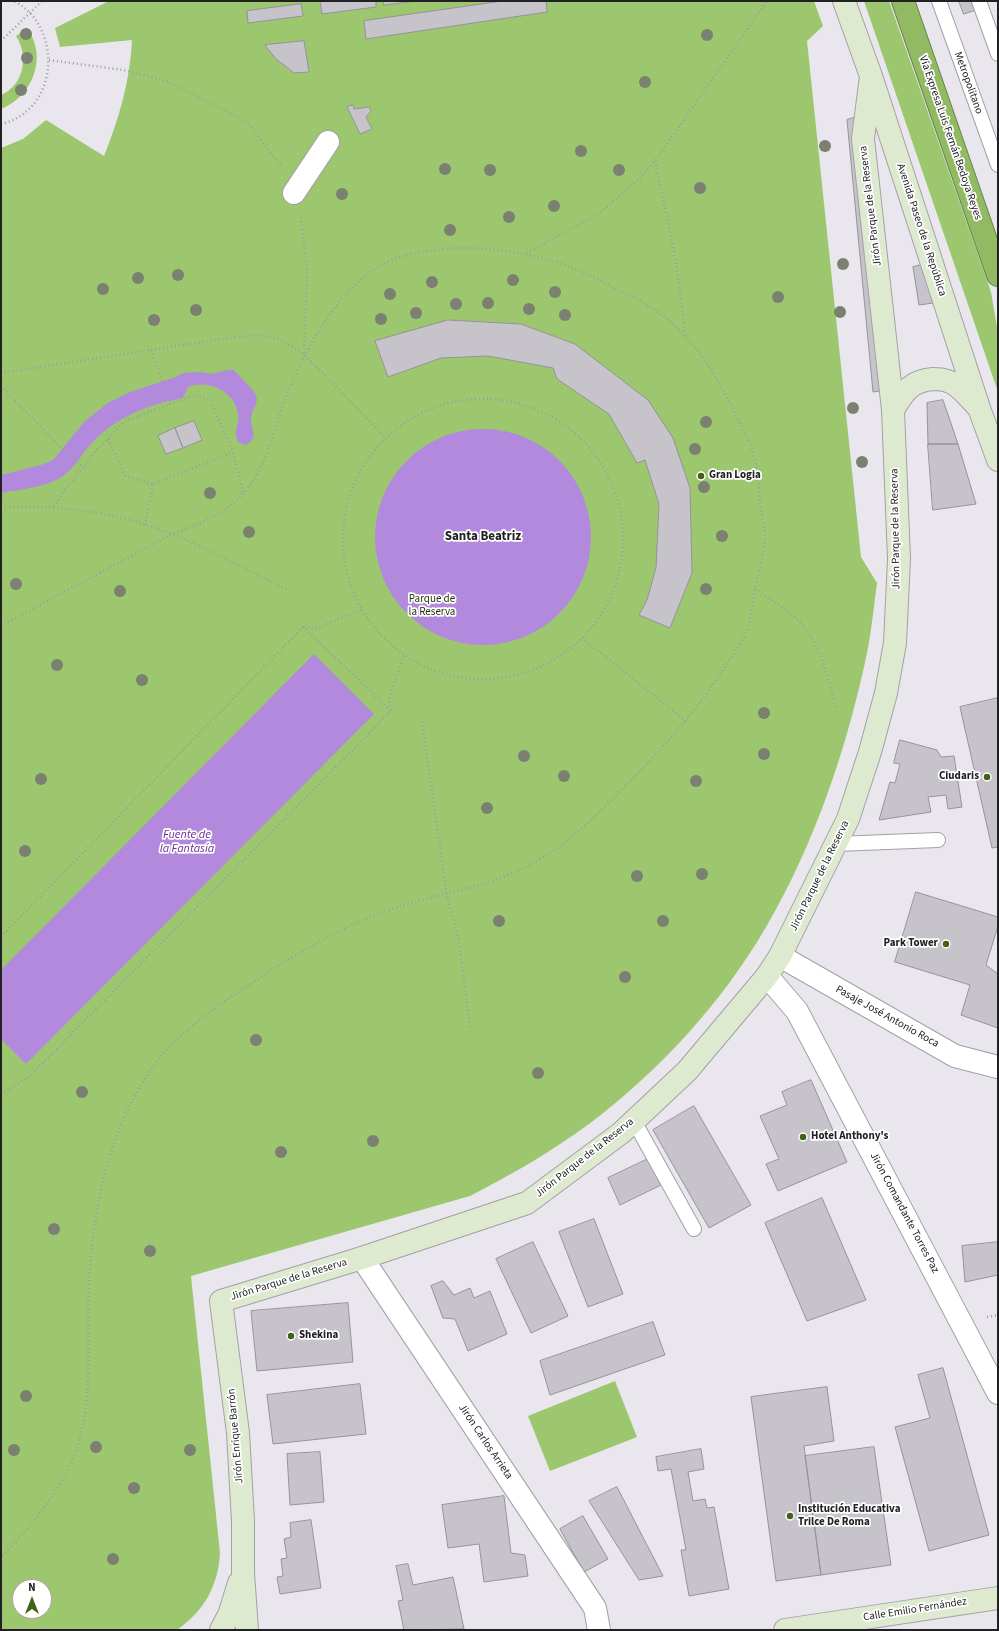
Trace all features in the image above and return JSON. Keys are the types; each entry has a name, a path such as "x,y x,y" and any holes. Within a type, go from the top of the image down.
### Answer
{"highway":[{"name":"Vía Expresa Luis Fernán Bedoya Reyes","path":"903,1 998,275"}],"street":[{"name":"Avenida Paseo de la República","path":"844,1 871,76 979,408 998,460"},
{"name":"Jirón Parque de la Reserva","path":"221,1300 362,1258 527,1203 621,1133 687,1071 767,976 780,956 848,819 870,752 886,693 895,643 899,559 893,410 863,139 871,76"},
{"path":"294,193 328,142"},
{"path":"893,410 902,395 913,384 922,380 938,379 949,381 958,386 979,408"},
{"name":"Pasaje José Antonio Roca","path":"780,956 956,1056 998,1067"},
{"name":"Jirón Comandante Torres Paz","path":"767,976 797,1011 998,1393"},
{"name":"Jirón Carlos Arrieta","path":"362,1258 594,1608 599,1630"},
{"name":"Jirón Enrique Barrón","path":"221,1300 238,1433 243,1521 242,1573 247,1630"},
{"name":"Jirón Enrique Barrón","path":"221,1630 229,1615 242,1573"},
{"name":"Calle Emilio Fernández","path":"785,1630 998,1598"}],"lane":[{"name":"Metropolitano","path":"939,1 998,165"},
{"path":"979,1 998,54"},
{"path":"836,844 938,840"},
{"path":"634,1121 694,1229"}],"path":[{"path":"1,124 19,116 32,105 41,92 45,82 49,60 48,44 42,29 29,12 14,1"},
{"path":"1,41 29,12 42,1"},
{"path":"527,254 600,213 640,178 655,161 767,1"},
{"path":"49,60 123,70 169,82 247,122 285,171 294,193 302,220 307,270 304,354"},
{"path":"655,161 680,281 685,336"},
{"path":"1,626 172,534 200,524 222,511 243,494 258,474 280,413 304,354 322,325 343,297 370,273 399,257 444,248 486,248 527,254 568,266 646,304 685,336 714,371 753,451 765,538 747,633 687,722 638,773 582,827 541,859 500,878 447,895 411,903 358,921 315,944 212,1010 178,1040 153,1067 132,1103 113,1145 100,1196 93,1239 89,1282 87,1393 81,1435 65,1477 25,1532 1,1557"},
{"path":"1,373 186,344 258,335 277,338 304,354 386,438"},
{"path":"151,350 159,376 170,403"},
{"path":"1,386 58,445 83,468"},
{"path":"54,507 66,488 96,450 123,422 194,395 210,400 233,452 243,494"},
{"path":"487,398 521,404 540,411 552,416 580,436 605,469 617,493 624,526 623,560 614,592 597,622 574,647 548,663 520,674 490,679 460,677 431,669 404,655 381,635 361,610 347,573 342,548 344,516 353,485 369,457 386,438 412,418 436,406 461,400 487,398"},
{"path":"108,439 125,476 153,484 233,452"},
{"path":"145,525 153,484"},
{"path":"1,507 54,507 99,514 145,525 172,534 288,590"},
{"path":"755,589 797,619 815,641 827,672 836,709"},
{"path":"303,627 315,629 361,610"},
{"path":"303,627 391,711"},
{"path":"1,937 303,627"},
{"path":"582,638 687,722"},
{"path":"391,711 389,699 404,655"},
{"path":"1,1094 28,1078 391,711"},
{"path":"422,722 447,895 458,936 470,1027"}],"green space":[{"name":"Parque de la Reserva","path":"109,1 814,1 823,26 807,41 861,557 877,583 868,648 851,720 828,792 800,862 784,895 749,955 709,1009 664,1058 640,1082 575,1134 531,1163 470,1196 191,1276 220,1553 219,1565 213,1587 208,1596 195,1614 177,1630 1,1630 1,148 23,139 46,120 104,156 123,100 129,70 132,40 60,47 55,28"},
{"path":"864,1 889,1 991,292 998,333 998,392"},
{"path":"27,28 33,39 36,51 34,74 22,95 1,109 1,95 15,84 22,69 22,52 16,36"},
{"path":"615,1381 637,1437 550,1471 528,1416"}],"water":[{"path":"234,370 254,391 257,400 251,417 254,435 250,442 246,445 239,443 237,439 236,432 238,414 232,399 219,389 211,386 195,385 188,387 183,398 145,408 110,427 91,444 73,467 60,478 39,486 1,493 1,475 41,465 53,460 85,421 108,403 130,392 173,378 183,373 200,372 211,374"},
{"path":"472,429 494,429 514,433 524,437 543,447 560,460 573,477 583,496 587,506 591,526 591,548 587,568 583,578 573,597 560,614 543,627 514,641 494,645 472,645 452,641 432,632 414,621 399,606 388,588 379,568 375,548 375,526 379,506 388,486 399,468 414,453 432,442 452,433"},
{"name":"Fuente de la Fantasía","path":"314,654 374,714 26,1064 1,1039 1,970"}],"building":[{"path":"376,1 376,7 322,14 320,2"},
{"path":"384,1 417,1 384,5"},
{"path":"503,1 546,1 547,12 366,39 364,21"},
{"path":"959,1 973,1 976,10 964,14"},
{"path":"301,4 303,16 248,23 247,11"},
{"path":"304,41 309,72 294,73 276,59 265,45"},
{"path":"353,105 354,109 369,107 371,111 366,117 372,129 360,134 347,107"},
{"path":"856,117 887,390 873,392 847,120"},
{"path":"926,264 933,303 919,305 913,267"},
{"path":"448,320 521,324 575,344 648,400 673,438 690,488 692,573 670,628 639,615 647,600 656,568 659,504 645,460 637,463 609,414 557,379 553,368 488,356 441,358 388,377 375,341"},
{"path":"943,400 958,444 928,444 927,403"},
{"path":"194,421 202,440 183,448 175,428"},
{"path":"175,428 183,448 166,454 158,436"},
{"path":"928,444 958,444 976,504 933,510"},
{"name":"Ciudaris","path":"998,698 998,847 992,848 960,707"},
{"path":"900,740 937,750 941,757 954,756 962,807 948,809 946,795 928,797 931,812 879,820 890,782 895,783 900,764 894,763"},
{"name":"Park Tower","path":"916,892 998,917 998,926 986,965 998,974 998,1028 961,1015 970,985 895,962"},
{"name":"Hotel Anthony's","path":"811,1080 847,1162 778,1191 766,1164 779,1159 760,1116 787,1105 782,1092"},
{"path":"694,1106 751,1205 709,1228 653,1130"},
{"path":"648,1159 661,1185 620,1205 608,1178"},
{"path":"822,1198 866,1300 807,1321 765,1223"},
{"path":"594,1219 623,1294 588,1307 559,1232"},
{"path":"533,1242 568,1316 531,1333 496,1259"},
{"path":"998,1242 998,1275 965,1282 962,1246"},
{"path":"443,1281 454,1295 470,1288 474,1298 490,1291 507,1334 468,1351 455,1319 443,1318 431,1286"},
{"path":"348,1303 353,1362 257,1371 251,1311"},
{"path":"653,1322 665,1355 550,1395 540,1361"},
{"path":"943,1368 989,1535 929,1551 895,1427 930,1418 918,1375"},
{"path":"360,1384 366,1434 273,1444 267,1395"},
{"name":"Institución Educativa Trilce De Roma","path":"827,1387 834,1441 804,1446 821,1575 776,1581 751,1397"},
{"path":"874,1447 891,1565 821,1575 805,1456"},
{"path":"701,1449 704,1469 688,1472 693,1501 705,1499 707,1508 714,1507 729,1589 689,1596 681,1550 686,1550 671,1469 658,1471 656,1457"},
{"path":"320,1452 324,1502 290,1505 287,1454"},
{"path":"617,1487 663,1576 639,1580 589,1501"},
{"path":"504,1496 511,1553 525,1555 528,1576 484,1582 479,1544 448,1548 442,1505"},
{"path":"583,1516 608,1559 584,1572 560,1529"},
{"path":"311,1520 321,1588 280,1594 277,1577 283,1576 281,1559 287,1558 284,1539 291,1537 290,1523"},
{"path":"408,1564 413,1585 453,1577 464,1629 404,1630 398,1601 403,1600 396,1566"}],"place":[{"name":"Gran Logia","path":"701,476"},
{"name":"Ciudaris","path":"987,777"},
{"name":"Park Tower","path":"946,944"},
{"name":"Hotel Anthony's","path":"803,1137"},
{"name":"Shekina","path":"291,1336"},
{"name":"Institución Educativa Trilce De Roma","path":"790,1516"}],"district":[{"name":"Santa Beatriz","path":"483,537"}]}
